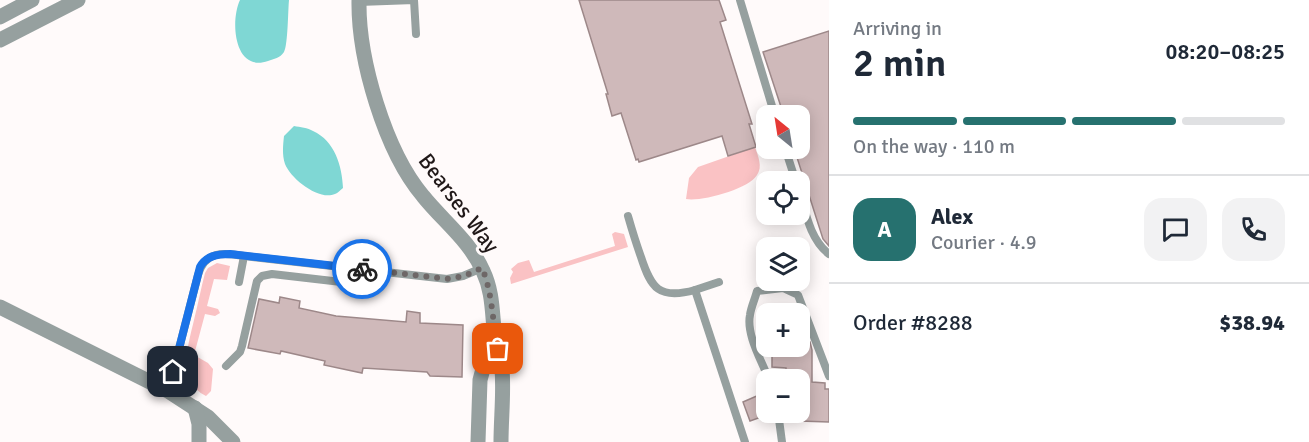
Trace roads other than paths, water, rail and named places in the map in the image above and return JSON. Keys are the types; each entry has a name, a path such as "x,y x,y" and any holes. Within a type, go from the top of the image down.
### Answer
{"street":[{"path":"0,17 32,0"},
{"path":"0,40 78,0"},
{"name":"Bearses Way","path":"359,1 360,34 366,61 396,153 416,186 470,249 482,268 493,303 494,329 502,369 501,442"},
{"path":"0,307 168,391 208,417 233,442"},
{"name":"Bearses Way","path":"478,442 480,380 494,329"},
{"path":"195,408 199,424 198,442"}],"lane":[{"path":"359,1 414,0 416,34"},
{"path":"740,0 772,105"},
{"path":"628,216 651,283 672,294 719,282"},
{"path":"810,225 820,246 829,254"},
{"path":"168,391 200,267 203,261 216,255 230,254 455,279 482,268"},
{"path":"239,282 244,256"},
{"path":"226,366 240,352 256,285 262,276 272,274 350,283 384,272"},
{"path":"764,369 749,323 750,315 757,291 783,288 798,295 829,376"},
{"path":"694,290 745,442"},
{"path":"779,423 782,442"}],"water":[{"path":"240,0 289,0 286,42 281,56 257,63 242,53 237,43 235,20"},
{"path":"294,126 306,128 321,135 332,148 339,163 343,188 337,193 329,195 314,192 299,182 288,170 283,157 284,136"}]}
